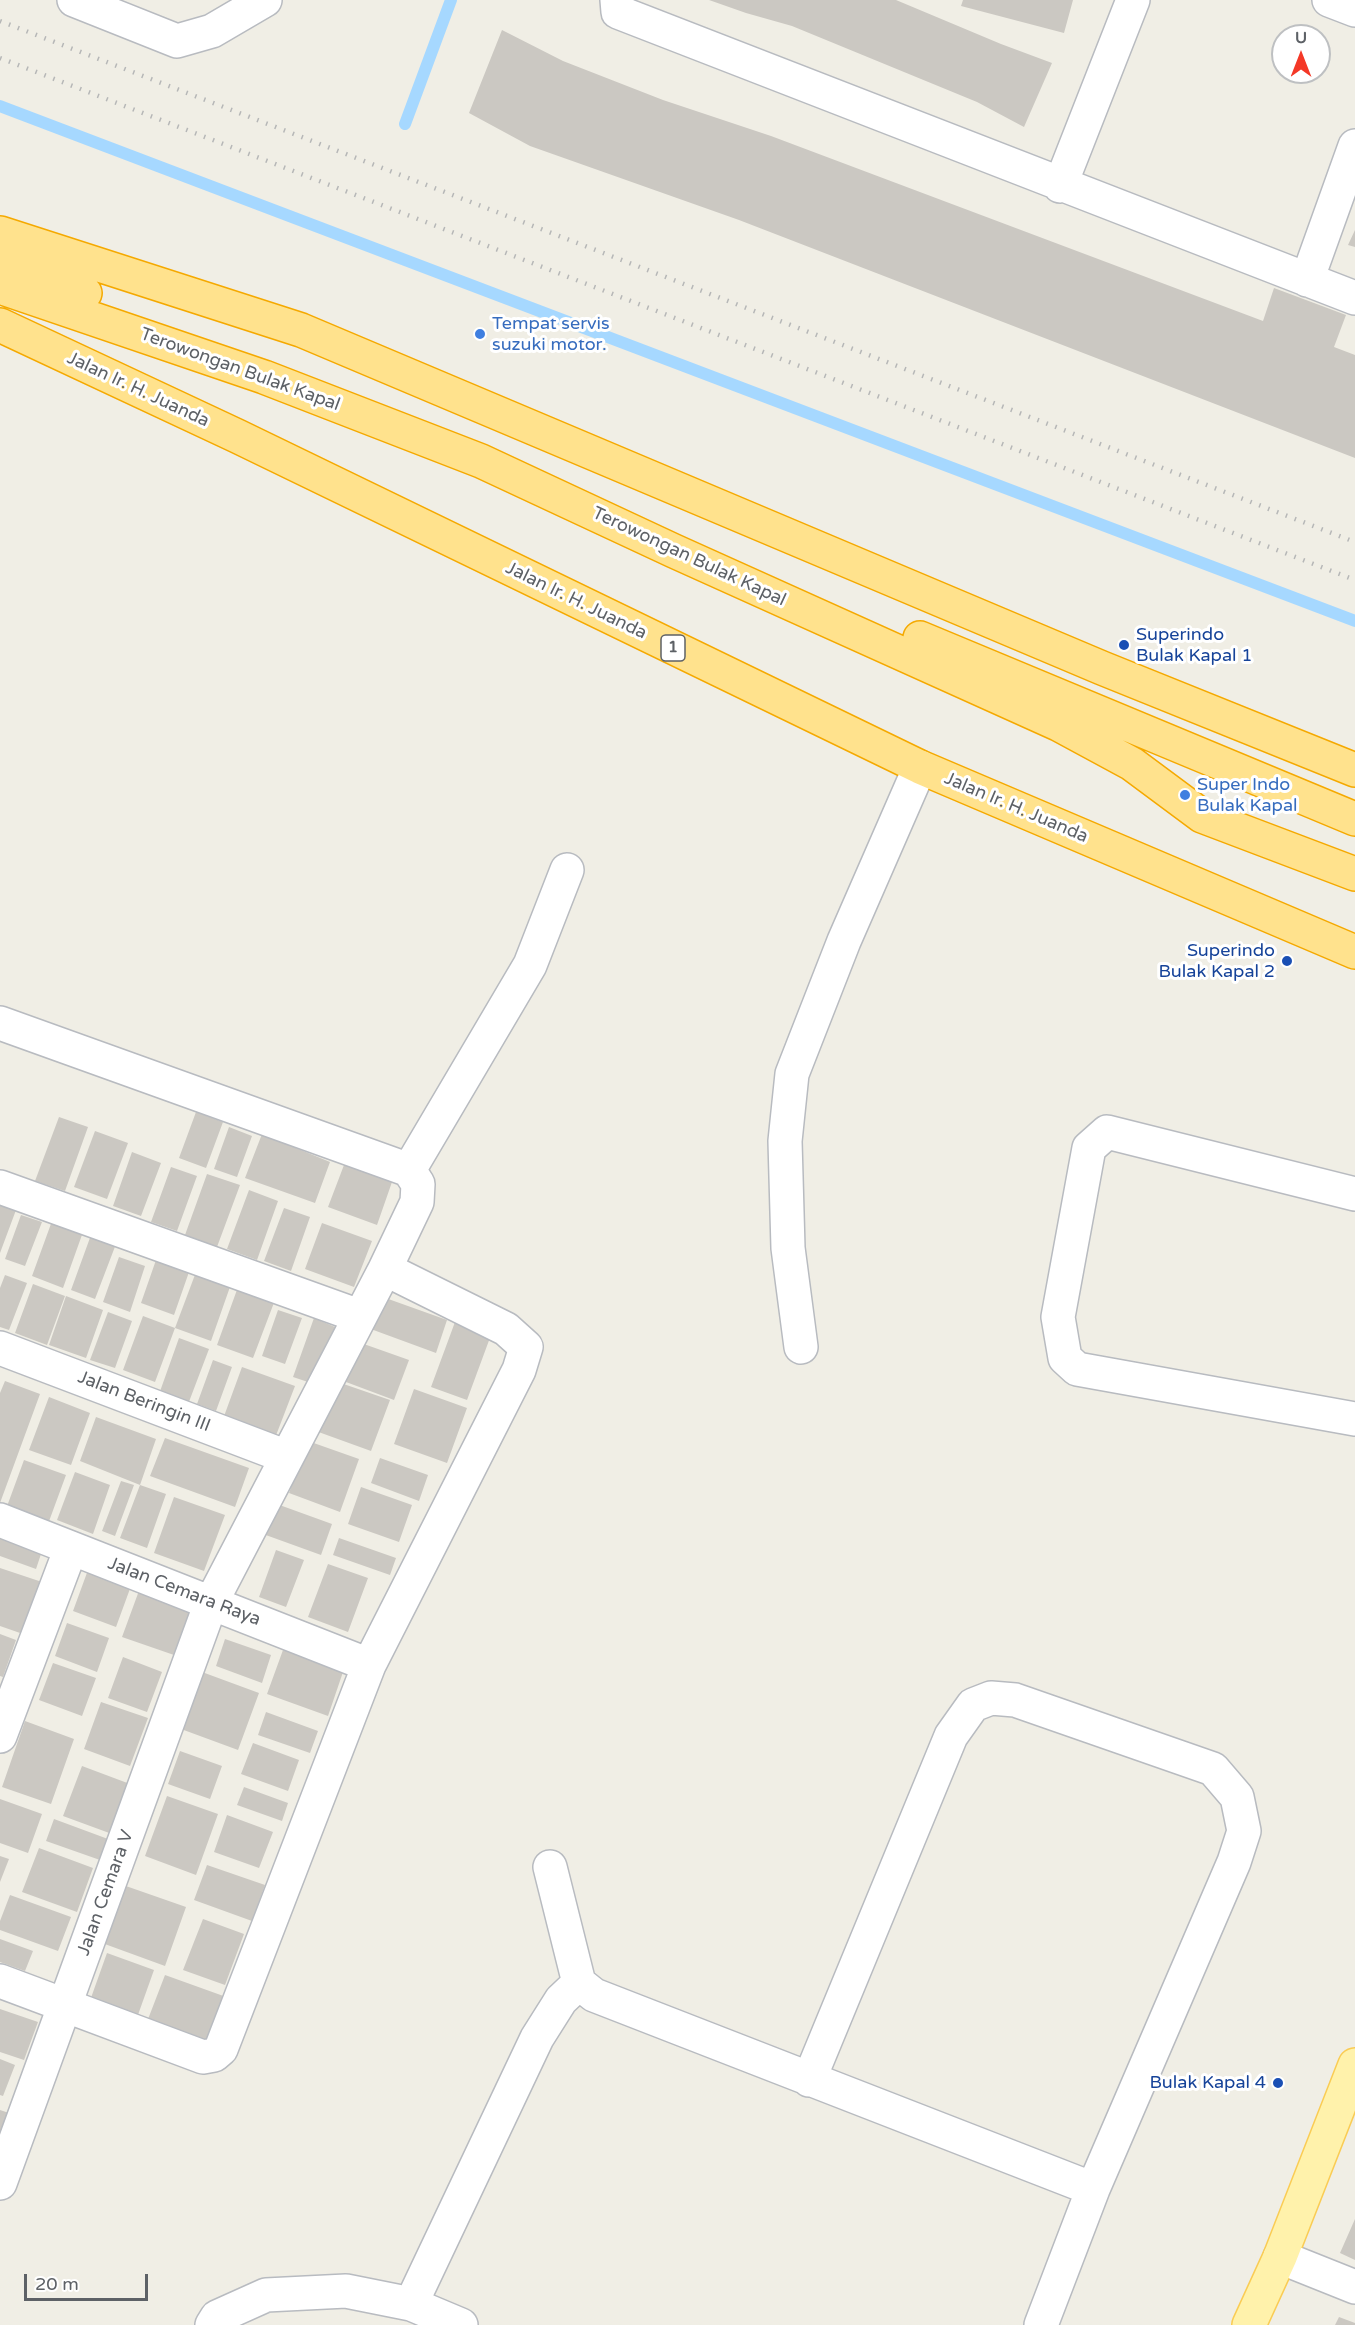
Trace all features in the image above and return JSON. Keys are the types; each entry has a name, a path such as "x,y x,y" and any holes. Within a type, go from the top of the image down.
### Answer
{"highway":[{"path":"0,233 301,330 1146,686 1355,770"},
{"name":"Terowongan Bulak Kapal","path":"0,259 464,445 513,468 1355,819"},
{"name":"Terowongan Bulak Kapal","path":"0,286 264,376 481,461 674,551 1058,723 1132,764 1202,816 1355,874"},
{"name":"Jalan Ir. H. Juanda","path":"0,325 237,436 920,768 1355,952"}],"main road":[{"path":"1249,2325 1280,2257 1355,2065"}],"street":[{"path":"74,0 177,41 212,31 265,0"},
{"path":"617,0 618,12 1060,186 1355,298"},
{"path":"1060,186 1133,0"},
{"path":"1329,0 1355,10"},
{"path":"1307,280 1355,146"},
{"path":"801,1347 788,1236 785,1141 792,1074 844,941 920,768"},
{"path":"0,1023 410,1170 530,965 567,870"},
{"path":"1355,1194 1107,1132 1089,1148 1058,1317 1065,1358 1077,1369 1355,1419"},
{"name":"Jalan Cemara V","path":"0,2183 211,1603 385,1269 417,1202 418,1185 410,1170"},
{"path":"0,1187 359,1316"},
{"path":"0,1981 64,2007 203,2057 213,2055 221,2049 369,1665 519,1370 526,1347 506,1329 385,1269"},
{"name":"Jalan Beringin III","path":"0,1348 287,1456"},
{"name":"Jalan Cemara Raya","path":"0,1520 369,1665"},
{"path":"0,1736 71,1548"},
{"path":"809,2080 951,1736 973,1705 991,1698 1015,1700 1213,1769 1237,1797 1244,1831 1234,1862 1094,2189 1041,2325"},
{"path":"550,1867 579,1983 594,1995 1094,2189"},
{"path":"411,2304 537,2038 561,2000 579,1983"},
{"path":"1280,2257 1355,2287"},
{"path":"213,2325 217,2317 266,2295 345,2291 411,2304 460,2325"}],"building":[{"path":"709,0 896,0 1052,63 1024,127 977,102 792,26"},
{"path":"963,0 1073,0 1064,33 961,6"},
{"path":"502,30 563,61 663,100 771,136 1263,321 1274,288 1346,315 1334,347 1355,355 1355,458 739,220 530,146 469,113"},
{"path":"1355,230 1355,247 1348,245"},
{"path":"196,1112 223,1122 206,1168 179,1158"},
{"path":"59,1117 88,1127 65,1191 35,1181"},
{"path":"229,1127 252,1136 237,1177 214,1169"},
{"path":"95,1131 128,1143 107,1199 74,1187"},
{"path":"262,1134 330,1162 315,1203 245,1178"},
{"path":"132,1152 161,1163 141,1216 113,1206"},
{"path":"344,1165 392,1182 377,1225 328,1207"},
{"path":"171,1167 197,1176 177,1231 151,1222"},
{"path":"207,1174 240,1185 217,1247 185,1235"},
{"path":"249,1190 278,1201 257,1260 227,1249"},
{"path":"0,1204 16,1210 0,1253"},
{"path":"284,1208 310,1217 291,1271 264,1261"},
{"path":"21,1215 42,1222 25,1266 5,1259"},
{"path":"52,1221 83,1232 63,1288 32,1276"},
{"path":"322,1223 372,1241 354,1287 305,1269"},
{"path":"91,1235 116,1244 95,1299 71,1290"},
{"path":"119,1257 145,1266 130,1312 103,1302"},
{"path":"156,1260 189,1272 174,1315 141,1303"},
{"path":"196,1272 231,1284 211,1341 175,1328"},
{"path":"5,1275 27,1283 9,1330 0,1327 0,1288"},
{"path":"33,1284 65,1296 47,1345 15,1333"},
{"path":"238,1287 275,1300 253,1358 217,1345"},
{"path":"66,1296 103,1310 86,1358 49,1345"},
{"path":"380,1296 447,1320 436,1353 368,1328"},
{"path":"278,1310 302,1318 285,1364 262,1356"},
{"path":"108,1312 132,1321 115,1368 90,1360"},
{"path":"143,1316 175,1328 155,1382 123,1370"},
{"path":"314,1318 335,1327 314,1384 293,1377"},
{"path":"455,1322 491,1335 467,1400 431,1387"},
{"path":"179,1338 209,1349 187,1407 158,1397"},
{"path":"361,1343 409,1360 394,1400 346,1382"},
{"path":"213,1360 232,1367 216,1411 197,1404"},
{"path":"242,1367 295,1386 275,1438 223,1419"},
{"path":"332,1380 390,1400 371,1451 313,1430"},
{"path":"5,1381 40,1394 0,1503 0,1393"},
{"path":"414,1389 467,1408 447,1463 394,1444"},
{"path":"49,1397 90,1413 71,1465 29,1450"},
{"path":"96,1417 156,1439 140,1485 80,1461"},
{"path":"165,1438 249,1468 235,1507 150,1476"},
{"path":"308,1441 359,1459 340,1512 289,1493"},
{"path":"380,1458 428,1475 419,1501 371,1483"},
{"path":"24,1460 66,1475 48,1524 6,1509"},
{"path":"75,1472 110,1485 93,1534 57,1520"},
{"path":"121,1481 134,1485 115,1536 102,1531"},
{"path":"140,1485 166,1494 147,1548 120,1538"},
{"path":"361,1487 412,1505 399,1542 348,1524"},
{"path":"174,1497 225,1515 204,1571 154,1553"},
{"path":"274,1503 332,1524 321,1555 263,1534"},
{"path":"0,1536 42,1551 36,1569 0,1556"},
{"path":"339,1538 396,1558 390,1575 333,1555"},
{"path":"276,1550 304,1560 286,1607 259,1597"},
{"path":"328,1564 368,1578 348,1632 308,1617"},
{"path":"0,1568 42,1582 23,1634 0,1626"},
{"path":"88,1570 131,1586 116,1627 73,1611"},
{"path":"140,1588 192,1606 174,1655 122,1637"},
{"path":"67,1623 109,1638 97,1672 55,1656"},
{"path":"0,1634 16,1640 3,1677 0,1676"},
{"path":"225,1639 271,1655 262,1683 216,1666"},
{"path":"283,1650 343,1672 328,1716 267,1694"},
{"path":"123,1657 162,1672 147,1712 108,1698"},
{"path":"53,1663 96,1678 82,1716 39,1700"},
{"path":"202,1672 259,1693 238,1750 181,1729"},
{"path":"101,1702 148,1718 130,1766 84,1749"},
{"path":"266,1712 318,1731 310,1753 258,1735"},
{"path":"25,1721 74,1739 51,1804 2,1787"},
{"path":"253,1743 299,1760 288,1791 241,1774"},
{"path":"180,1751 222,1766 210,1799 168,1784"},
{"path":"82,1766 130,1784 112,1834 63,1816"},
{"path":"244,1787 288,1803 282,1821 237,1805"},
{"path":"167,1796 218,1814 196,1875 145,1856"},
{"path":"0,1799 42,1814 28,1853 0,1843"},
{"path":"227,1815 273,1832 259,1868 214,1852"},
{"path":"54,1819 108,1839 100,1860 46,1841"},
{"path":"39,1848 93,1868 77,1912 22,1892"},
{"path":"0,1856 9,1859 0,1882"},
{"path":"207,1865 265,1885 252,1921 194,1900"},
{"path":"123,1885 186,1907 165,1966 102,1943"},
{"path":"10,1895 71,1917 58,1951 0,1930 0,1921"},
{"path":"203,1919 244,1934 225,1985 183,1970"},
{"path":"0,1939 33,1951 25,1971 0,1962"},
{"path":"107,1953 154,1970 134,2026 87,2009"},
{"path":"165,1975 229,1998 210,2051 145,2027"},
{"path":"0,2009 38,2022 24,2060 0,2052"},
{"path":"0,2059 15,2065 3,2096 0,2095"},
{"path":"0,2110 12,2114 0,2147"},
{"path":"1355,2219 1355,2260 1340,2253"},
{"path":"1339,2317 1355,2323 1355,2325 1335,2325"}],"waterway":[{"path":"405,124 451,0"},
{"path":"0,106 1355,621"}],"railway":[{"path":"0,21 1355,542"},
{"path":"0,58 1355,580"}],"place":[{"name":"Tempat servis suzuki motor.","path":"480,334"},
{"name":"Superindo Bulak Kapal 1","path":"1124,645"},
{"name":"Super Indo Bulak Kapal","path":"1185,795"},
{"name":"Superindo Bulak Kapal 2","path":"1287,961"},
{"name":"Bulak Kapal 4","path":"1278,2083"}]}
